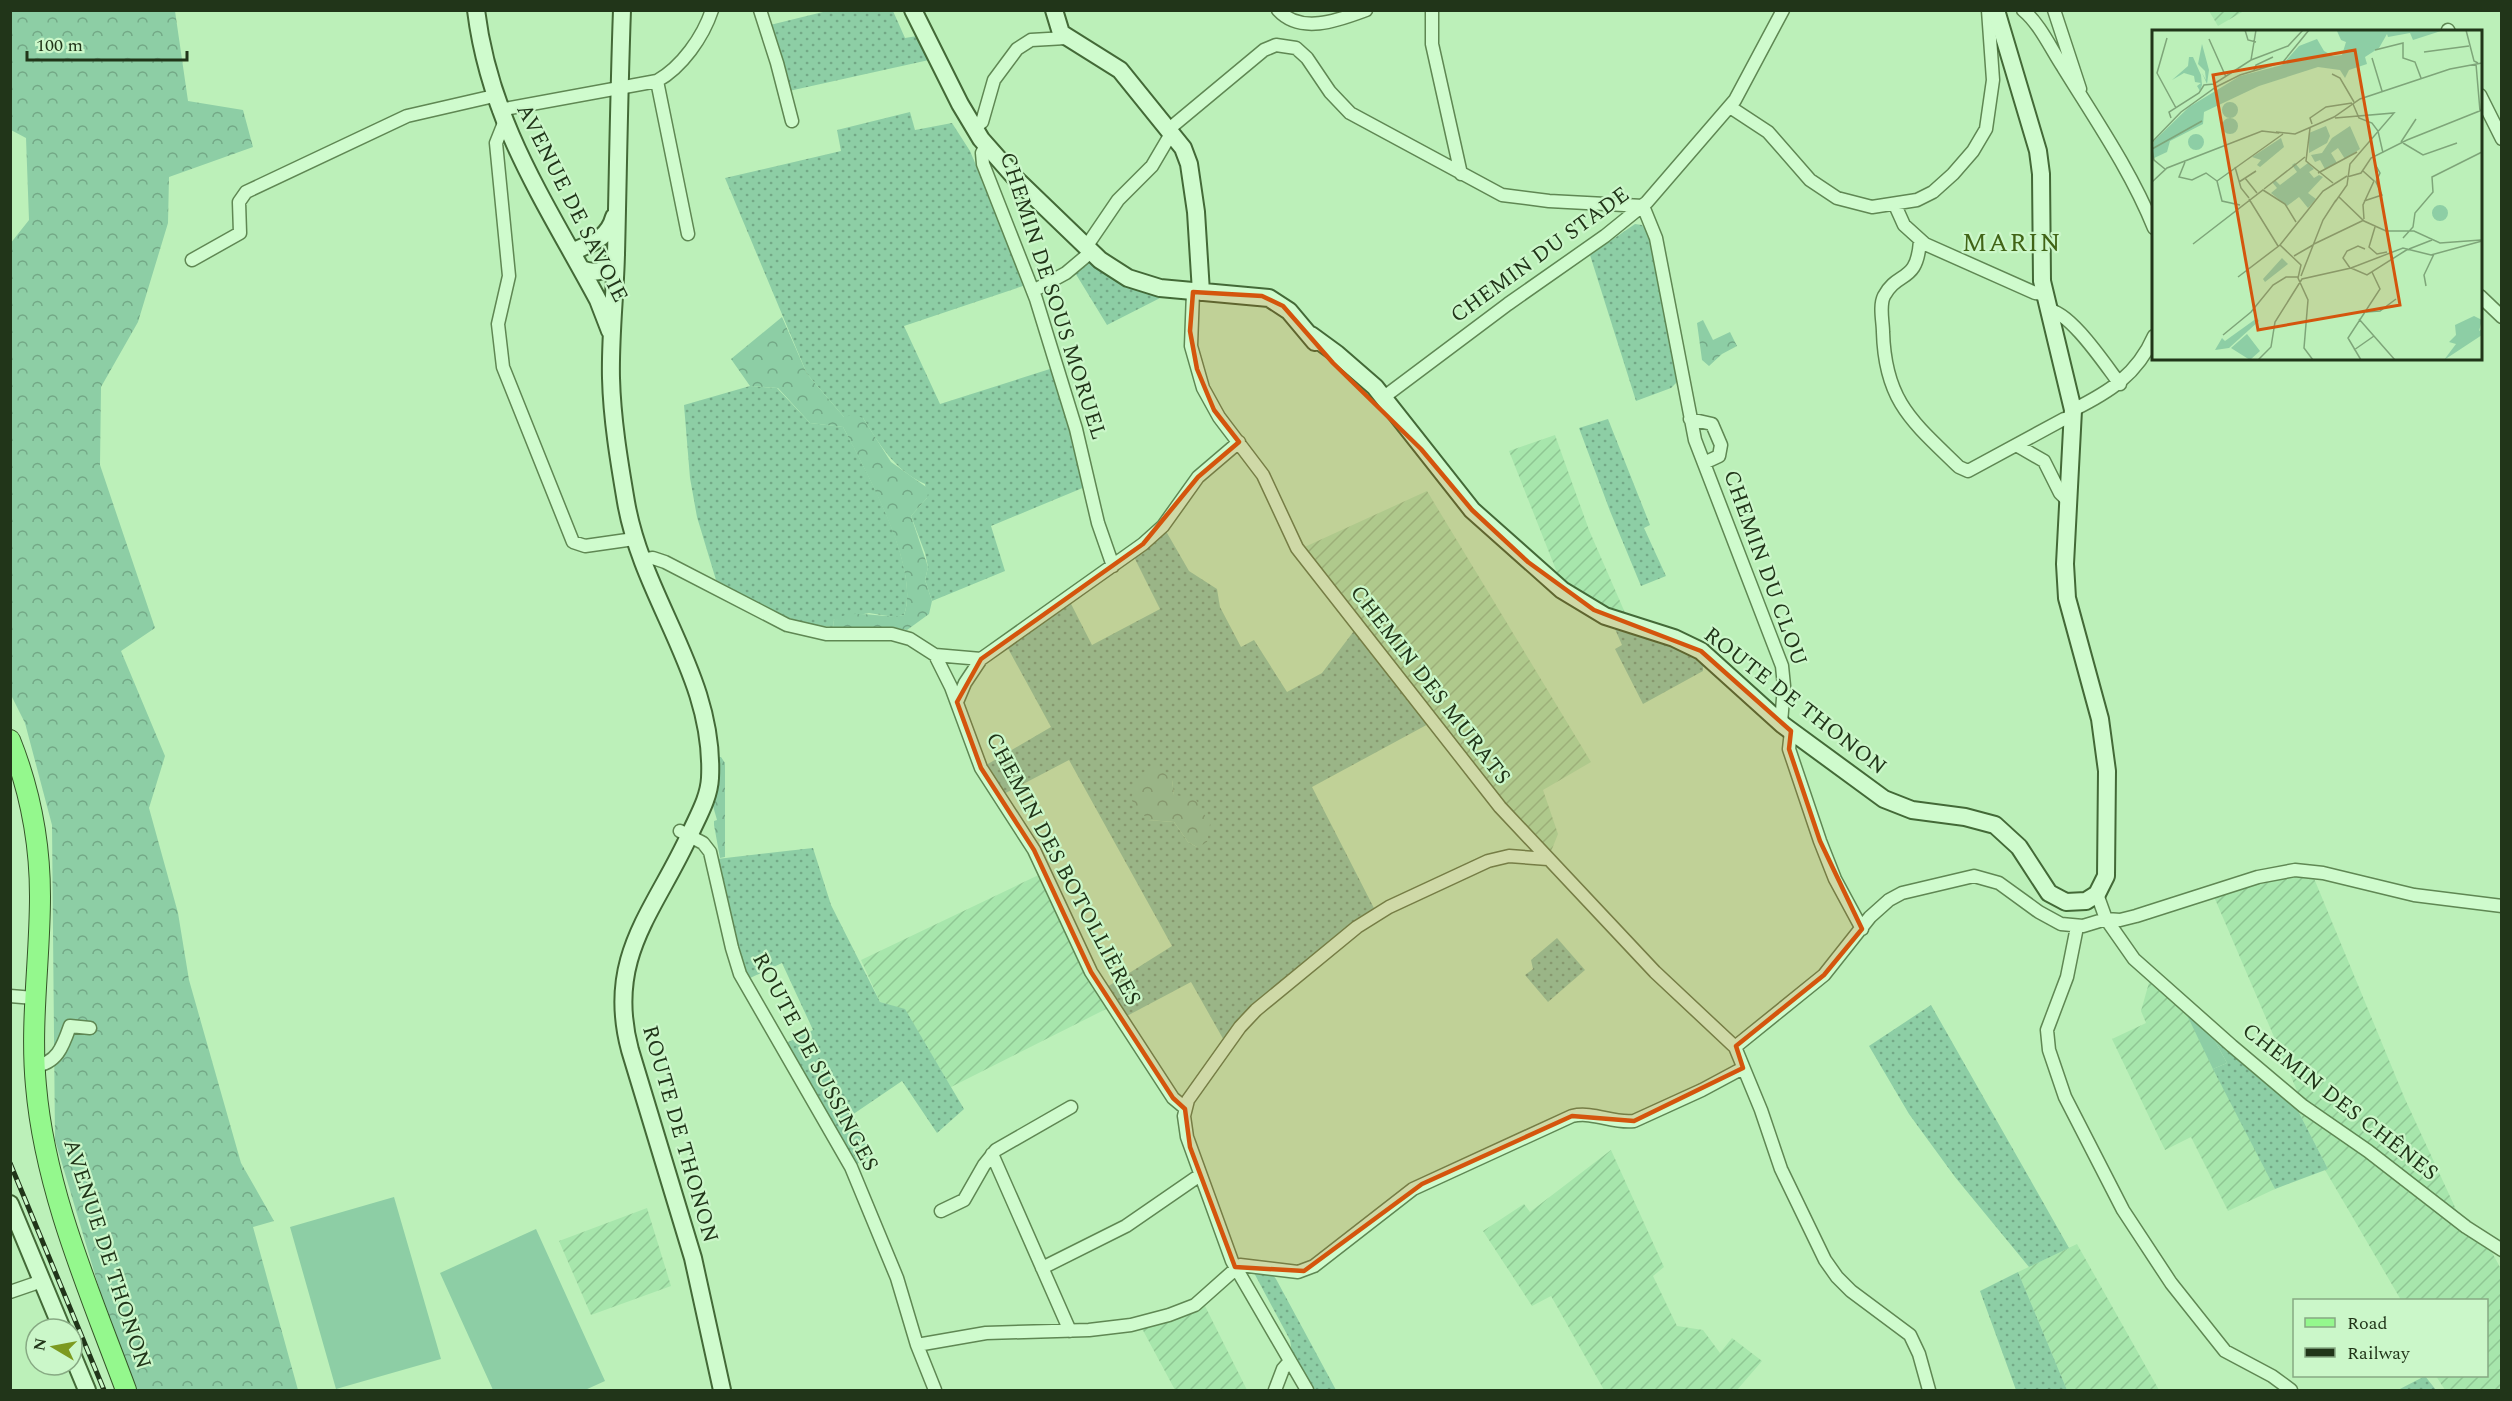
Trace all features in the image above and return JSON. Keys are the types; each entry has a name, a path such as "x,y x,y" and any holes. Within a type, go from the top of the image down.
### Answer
{"main road":[{"name":"AVENUE DE THONON","path":"10,740 29,800 37,847 39,906 34,998 34,1066 38,1106 49,1164 88,1286 126,1390"}],"street":[{"name":"AVENUE DE SAVOIE","path":"476,10 484,59 499,110 607,319 612,346"},
{"name":"ROUTE DE THONON","path":"622,10 612,346 615,423 626,504 634,539 641,560 698,689 707,720 709,748 709,788 684,834 675,867 656,894 636,935 627,962 623,993 624,1026 696,1268 722,1390"},
{"path":"192,260 240,233 239,202 246,192 407,116 499,110 657,81 669,72 697,41 712,10"},
{"path":"760,10 792,121"},
{"name":"ROUTE DE THONON","path":"913,10 974,128 986,145 1089,250 1118,273 1138,283 1160,288 1269,298 1289,311 1334,363 1380,400 1394,425 1421,449 1480,517 1562,590 1605,616 1674,638 1701,651 1786,727 1893,804 1912,810 1985,821 2004,831 2019,847 2045,888 2060,900 2079,903 2097,894"},
{"path":"1054,10 1058,29 1066,38 1115,65 1184,148 1190,164 1198,227 1197,292"},
{"path":"1278,10 1290,21 1306,24 1336,20 1366,10"},
{"path":"1432,10 1432,44 1461,174"},
{"name":"CHEMIN DU STADE","path":"1380,400 1643,206 1730,107 1783,10"},
{"path":"1730,107 1768,132 1803,173 1821,189 1856,204 1872,207 1895,206 1917,200 1933,192 1973,151 1986,129 1992,95 1993,72 1988,10"},
{"path":"1996,10 2033,129 2040,162 2041,260 2046,302 2073,414 2065,564 2068,605 2100,719 2106,753 2106,869 2104,883 2097,894"},
{"path":"2023,10 2039,30 2080,94 2152,222"},
{"path":"2054,10 2079,79 2080,94"},
{"path":"974,128 982,122 994,80 1017,49 1030,40 1066,38"},
{"path":"1033,291 1066,273 1089,250 1118,200 1152,166 1170,131 1264,50 1276,45 1289,46 1302,52 1330,92 1350,113 1496,192 1515,198 1643,206"},
{"path":"657,81 688,234"},
{"path":"2482,97 2502,139"},
{"path":"499,110 496,143 509,276 498,324 504,374 573,542 585,546 634,539"},
{"name":"CHEMIN DE SOUS MORUEL","path":"986,145 981,156 985,170 1033,291 1064,389 1098,523 1113,566"},
{"name":"CHEMIN DU CLOU","path":"1643,206 1651,221 1658,247 1690,419 1704,463 1782,666 1789,748 1834,879 1862,929"},
{"path":"1895,206 1904,225 1920,241 2035,293 2079,333 2120,384"},
{"path":"572,252 604,236 610,229 615,213"},
{"path":"1920,241 1914,268 1883,299 1884,358 1899,401 1910,418 1965,471 1975,470 2018,446 2120,384 2137,366 2152,340"},
{"path":"581,269 600,271 609,267 616,255"},
{"name":"CHEMIN DES MURATS","path":"1197,292 1190,331 1197,369 1214,410 1263,476 1293,541 1308,565 1494,800 1655,972 1735,1047"},
{"path":"2482,297 2502,317"},
{"name":"CHEMIN DU CLOU","path":"1690,419 1712,424 1721,445 1719,456 1704,463"},
{"path":"957,702 965,683 981,659 1126,557 1158,531 1198,477 1239,442"},
{"path":"2018,446 2044,461 2060,493 2068,501"},
{"path":"641,560 653,558 665,562 787,625 826,634 901,636 935,655 981,659"},
{"name":"CHEMIN DES BOTOLLIÈRES","path":"935,655 957,702 977,759 1034,850 1090,972 1173,1098 1185,1108"},
{"name":"ROUTE DE SUSSINGES","path":"684,834 703,843 710,852 737,967 750,994 851,1167 897,1278 917,1345 935,1390"},
{"path":"1307,1390 1235,1267 1200,1175 1185,1127 1185,1108 1200,1080 1247,1018 1367,920 1389,907 1488,861 1509,856 1548,859"},
{"path":"1929,1390 1919,1354 1910,1335 1851,1291 1825,1260 1781,1169 1766,1123 1735,1047 1824,975 1877,911 1895,897 1957,878 1974,876 1999,883 2054,921 2077,927 2106,919 2125,919 2258,877 2295,870 2324,873 2414,895 2502,906"},
{"name":"CHEMIN DES CHÊNES","path":"2097,894 2106,919 2127,951 2141,966 2287,1094 2368,1150 2466,1227 2502,1250"},
{"path":"2077,927 2067,977 2048,1030 2049,1050 2066,1097 2123,1210 2176,1290 2224,1351 2272,1376 2291,1390"},
{"path":"10,996 34,998"},
{"path":"34,1066 46,1064 56,1057 70,1026 90,1028"},
{"path":"917,1345 986,1333 1121,1327 1179,1312 1202,1300 1235,1267 1249,1265 1298,1272 1309,1269 1396,1200 1422,1184 1565,1119 1587,1114 1622,1121 1634,1120 1702,1090 1743,1068"},
{"path":"940,1211 964,1200 992,1154 1071,1107"},
{"path":"992,1154 1070,1331"},
{"path":"1042,1268 1116,1232 1200,1175"},
{"path":"10,1204 37,1283 55,1317"},
{"path":"10,1292 37,1283"},
{"path":"1275,1390 1283,1370 1290,1361"}],"highlighted area":[{"path":"1193,292 1262,296 1283,306 1333,363 1421,449 1472,510 1528,562 1594,610 1701,651 1791,731 1789,749 1820,841 1862,929 1824,975 1736,1046 1743,1068 1634,1121 1572,1116 1422,1184 1304,1271 1235,1267 1190,1147 1185,1109 1173,1098 1091,972 1034,850 981,768 957,702 981,659 1143,544 1198,477 1239,442 1214,410 1197,369 1190,331"}],"green space":[{"path":"10,11 175,11 188,101 243,110 253,147 169,177 168,223 138,322 101,387 100,465 155,628 121,651 165,756 149,808 178,913 189,980 241,1163 274,1221 253,1227 298,1390 136,1390 107,1315 55,1140 52,825 25,723 10,693 10,244 29,220 26,138 11,130"},
{"path":"827,11 893,11 905,38 917,36 929,60 789,91 770,25"},
{"path":"2209,11 2244,11 2218,26"},
{"path":"910,112 915,130 952,123 970,151 1026,285 904,326 940,404 1053,368 1085,487 991,526 1005,571 932,601 925,580 928,567 925,553 911,516 927,498 925,484 896,464 863,418 844,417 807,374 725,178 841,151 837,130"},
{"path":"1635,224 1642,225 1651,235 1677,382 1671,388 1636,401 1590,255"},
{"path":"1090,260 1166,295 1107,325 1074,271"},
{"path":"782,317 807,374 844,417 853,415 863,418 891,462 929,489 927,498 911,516 928,567 925,580 932,601 929,614 907,630 892,627 834,627 833,620 851,614 904,615 907,595 905,572 888,520 843,427 810,423 778,388 750,386 731,359"},
{"path":"1703,320 1713,340 1730,332 1737,346 1722,354 1709,366 1702,360 1697,323"},
{"path":"750,386 777,388 810,423 843,427 877,493 898,546 905,572 907,595 904,615 894,617 869,613 833,620 834,627 818,626 772,611 716,580 697,517 690,478 684,405"},
{"path":"1608,419 1650,525 1644,528 1666,576 1641,586 1579,428"},
{"path":"1555,435 1589,530 1626,615 1590,599 1558,575 1509,451"},
{"path":"1427,491 1591,762 1543,790 1558,834 1548,859 1298,550"},
{"path":"1163,526 1189,571 1217,589 1220,607 1241,647 1254,640 1287,692 1322,673 1357,627 1432,722 1312,787 1377,914 1226,1044 1191,982 1125,1017 1107,987 1172,946 1069,760 1000,796 981,768 1051,727 1005,643 1068,598 1092,645 1160,609 1132,553","holes":["1172,780 1174,795 1197,847 1188,842 1174,822 1148,820"]},
{"path":"1615,629 1684,651 1703,664 1703,671 1643,704 1615,649 1622,645"},
{"path":"716,757 721,757 725,763 725,857 720,858 714,825 714,821 717,820 711,799"},
{"path":"1155,765 1172,780 1174,795 1195,798 1210,824 1207,842 1197,847 1188,842 1174,822 1148,820 1132,801 1138,779"},
{"path":"813,848 831,905 880,1002 905,1009 964,1109 937,1133 902,1081 852,1115 874,1155 851,1167 780,1046 813,1030 782,963 748,979 739,958 717,859"},
{"path":"2311,871 2405,1099 2460,1218 2301,1100 2212,892"},
{"path":"1045,872 1112,1006 951,1087 905,1010 880,1002 861,960"},
{"path":"1557,938 1585,970 1548,1002 1525,975 1533,969 1531,960"},
{"path":"2150,979 2184,1009 2275,1189 2228,1211 2191,1137 2165,1150 2112,1039 2146,1023 2141,1011"},
{"path":"1931,1005 2069,1248 2029,1267 1955,1177 1909,1114 1869,1046"},
{"path":"2184,1009 2209,1030 2227,1063 2213,1069"},
{"path":"2209,1030 2294,1103 2328,1169 2275,1189 2213,1069 2227,1063"},
{"path":"2294,1103 2489,1247 2501,1269 2501,1390 2445,1390 2437,1377 2488,1377 2488,1299 2400,1299 2325,1170 2328,1169"},
{"path":"1611,1150 1664,1267 1653,1276 1677,1326 1703,1330 1720,1353 1732,1338 1762,1361 1737,1390 1604,1390 1551,1296 1532,1306 1483,1231 1524,1204 1530,1212"},
{"path":"394,1197 441,1359 336,1389 290,1227"},
{"path":"647,1208 671,1286 591,1315 559,1241"},
{"path":"536,1229 605,1381 585,1390 493,1390 440,1273"},
{"path":"2077,1244 2159,1390 2067,1390 2018,1272"},
{"path":"1253,1271 1273,1275 1276,1279 1336,1390 1313,1390 1292,1353 1290,1340"},
{"path":"2018,1272 2067,1390 2016,1390 1980,1291"},
{"path":"1202,1300 1247,1390 1175,1390 1139,1323"},
{"path":"2426,1377 2436,1390 2398,1390"}],"railway":[{"path":"10,1163 104,1390"}],"district":[{"name":"MARIN","path":"2012,243"}]}
